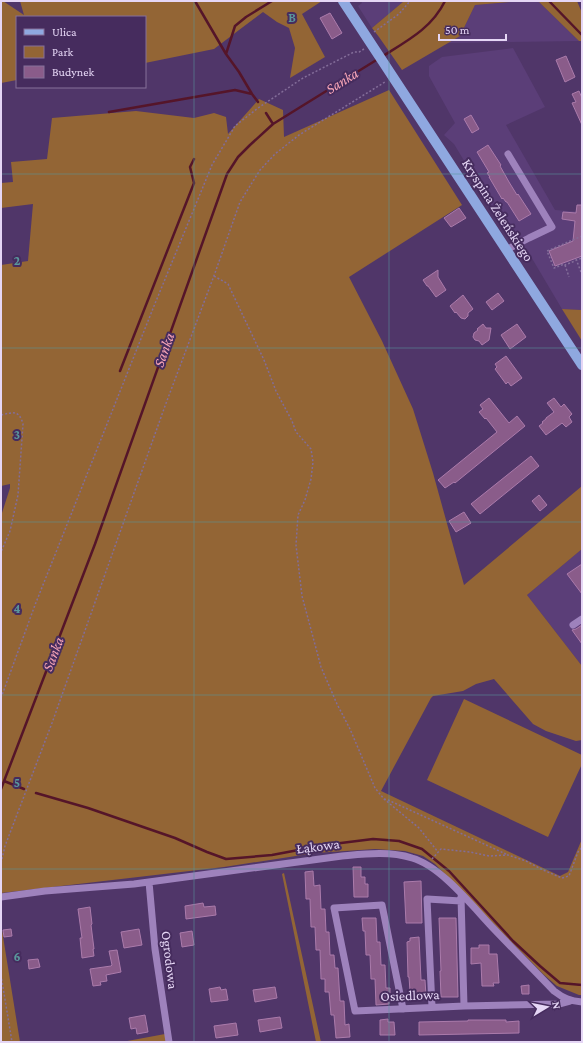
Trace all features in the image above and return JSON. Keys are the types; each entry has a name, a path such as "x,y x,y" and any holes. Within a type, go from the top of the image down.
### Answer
{"main road":[{"name":"Kryspina Żeleńskiego","path":"344,1 367,37 369,47 392,74 582,365"}],"street":[{"path":"506,250 552,227 508,154"},
{"path":"573,625 582,619"},
{"name":"Łąkowa","path":"1,897 45,891 149,882 311,859 375,853 393,854 426,863 440,874 554,991 570,1001 582,1002"},
{"name":"Ogrodowa","path":"149,882 155,949 169,1042"},
{"path":"432,1008 427,899 461,897 464,1006"},
{"name":"Osiedlowa","path":"403,1008 382,905 334,908 355,1011 403,1008 559,1004 570,1001"}],"path":[{"path":"367,37 399,14 410,1"},
{"path":"1,698 35,605 212,165 235,126 258,108 303,78 354,52 359,52 369,47"},
{"path":"1,862 5,846 52,723 165,406 240,202 260,170 275,154 299,135 392,74"},
{"path":"582,236 547,251 550,255 554,268 582,258"},
{"path":"576,260 581,272"},
{"path":"564,264 569,277"},
{"path":"214,276 228,284 296,432 311,449 313,462 311,479 305,500 298,515 296,545 302,596 321,667 350,729 375,788 384,799 419,828 438,852"},
{"path":"1,414 15,413 21,417 23,424 18,495 10,531 1,552"},
{"path":"384,799 562,878 569,876 578,852 582,847"},
{"path":"431,861 441,849 470,852 488,856 508,855"},
{"path":"1,975 12,1042"}],"shaded area":[{"path":"361,1 404,1 372,28 358,6 362,3"},
{"path":"538,1 579,41 446,43 460,36 475,5"},
{"path":"513,48 545,107 506,125 555,210 582,212 582,310 562,309 530,255 517,238 512,240 454,144 444,135 455,123 429,76 429,66 442,57"},
{"path":"582,549 582,666 527,595"}],"green space":[{"path":"1,1 24,15 20,1 322,1 302,14 325,57 290,78 295,48 289,28 263,12 214,49 146,63 146,16 16,16 16,80 1,83"},
{"path":"404,1 521,1 475,5 460,36 402,70 372,28"},
{"path":"538,1 577,1 582,13 582,41 579,41"},
{"path":"389,90 462,205 349,277 382,341 413,409 433,473 464,585 582,486 582,549 527,595 582,666 582,740 576,741 546,731 533,724 494,679 476,684 463,691 433,696 381,791 560,876 568,872 582,839 582,995 557,986 543,974 435,864 423,856 405,851 375,849 315,853 224,867 1,893 1,516 10,484 1,486 1,265 28,261 33,204 1,208 1,183 13,182 11,162 47,159 52,118 136,111 194,118 214,113 226,117 228,134 259,99 283,110 284,137"},
{"path":"562,309 582,310 582,341"},
{"path":"464,699 582,755 582,764 548,837 427,780"},
{"path":"284,873 321,1042 316,1042 282,874"},
{"path":"1,924 20,1042 1,1042"},
{"path":"165,1034 166,1042 122,1042"}],"building":[{"path":"330,13 342,33 332,39 320,18"},
{"path":"566,56 575,77 565,82 556,60"},
{"path":"579,91 582,98 582,125 572,103 576,102 572,94"},
{"path":"471,115 479,129 472,133 464,119"},
{"path":"488,145 501,165 500,166 517,195 518,194 531,214 519,221 507,202 503,198 502,199 487,173 489,172 477,152"},
{"path":"577,205 582,205 582,256 555,266 549,251 573,241 575,221 562,219 563,212 576,213"},
{"path":"459,208 466,218 451,227 444,218"},
{"path":"438,270 438,277 446,290 436,297 423,280"},
{"path":"498,293 504,301 492,310 486,302"},
{"path":"463,295 473,309 468,313 468,316 465,319 461,318 456,312 455,313 450,306"},
{"path":"483,324 486,328 491,328 489,340 482,345 473,337 474,333 478,330 477,329"},
{"path":"517,324 526,337 510,349 501,335"},
{"path":"506,356 522,378 511,386 508,382 506,384 495,369 497,367 495,364"},
{"path":"489,398 509,423 517,416 525,426 455,483 454,482 445,488 438,480 497,432 479,412 483,409 480,405"},
{"path":"554,398 561,407 564,404 572,414 569,417 572,422 566,427 562,423 546,435 539,426 554,412 547,403"},
{"path":"531,456 539,466 480,514 471,504"},
{"path":"539,495 547,505 540,511 532,501"},
{"path":"464,512 471,523 456,532 449,521"},
{"path":"582,564 582,594 567,574"},
{"path":"582,625 582,644 572,630"},
{"path":"353,867 361,867 361,877 365,877 365,884 368,884 368,897 354,897"},
{"path":"313,871 314,886 320,885 321,909 325,909 326,932 329,932 330,955 334,955 335,968 338,968 340,1001 344,1001 345,1025 349,1024 350,1037 336,1038 334,1015 331,1015 329,992 325,992 325,979 321,979 320,950 316,950 315,927 311,927 310,899 306,899 305,872"},
{"path":"421,881 422,923 406,923 404,882"},
{"path":"203,903 204,907 215,906 216,915 186,919 185,906"},
{"path":"90,907 94,956 82,958 80,938 82,938 78,909"},
{"path":"362,918 376,918 377,942 380,942 381,965 385,965 386,988 390,988 389,1004 376,1005 375,979 371,979 370,955 366,955 365,931 363,931"},
{"path":"439,918 456,918 458,997 441,997"},
{"path":"11,929 12,936 4,937 3,930"},
{"path":"139,929 142,945 124,948 121,932"},
{"path":"192,931 194,945 182,947 180,933"},
{"path":"419,937 421,980 425,980 426,996 412,996 408,977 407,942 410,941 410,938"},
{"path":"479,945 489,945 489,954 497,954 499,983 493,983 494,986 482,986 481,963 471,964 471,948 479,948"},
{"path":"117,950 121,972 106,975 107,981 100,982 101,985 93,986 90,969 111,966 109,951"},
{"path":"38,959 40,967 29,969 28,960"},
{"path":"529,985 529,994 522,994 521,986"},
{"path":"220,987 221,990 226,989 228,1000 211,1002 209,989"},
{"path":"275,987 277,998 255,1002 253,990"},
{"path":"145,1015 148,1032 137,1034 136,1028 131,1029 129,1018"},
{"path":"280,1017 282,1028 260,1032 258,1020"},
{"path":"388,1019 388,1022 394,1022 395,1035 380,1035 380,1020"},
{"path":"506,1020 506,1022 519,1021 519,1033 419,1035 419,1022"},
{"path":"236,1023 238,1035 216,1038 214,1026"}],"waterway":[{"path":"195,1 226,54"},
{"path":"258,102 226,54 235,26 246,17 272,1"},
{"name":"Sanka","path":"383,56 410,39 426,26 440,10 445,1"},
{"path":"549,1 582,35"},
{"name":"Sanka","path":"1,789 95,544 227,174 238,157 273,124 378,59"},
{"path":"109,112 235,90 252,94"},
{"path":"266,113 273,124"},
{"path":"120,371 194,183 190,167 194,159"},
{"path":"4,781 24,789"},
{"path":"36,793 88,808 175,838 226,859 272,855 325,845 373,839 399,841 422,849 449,871 513,941 540,966 560,983 582,985"}]}
